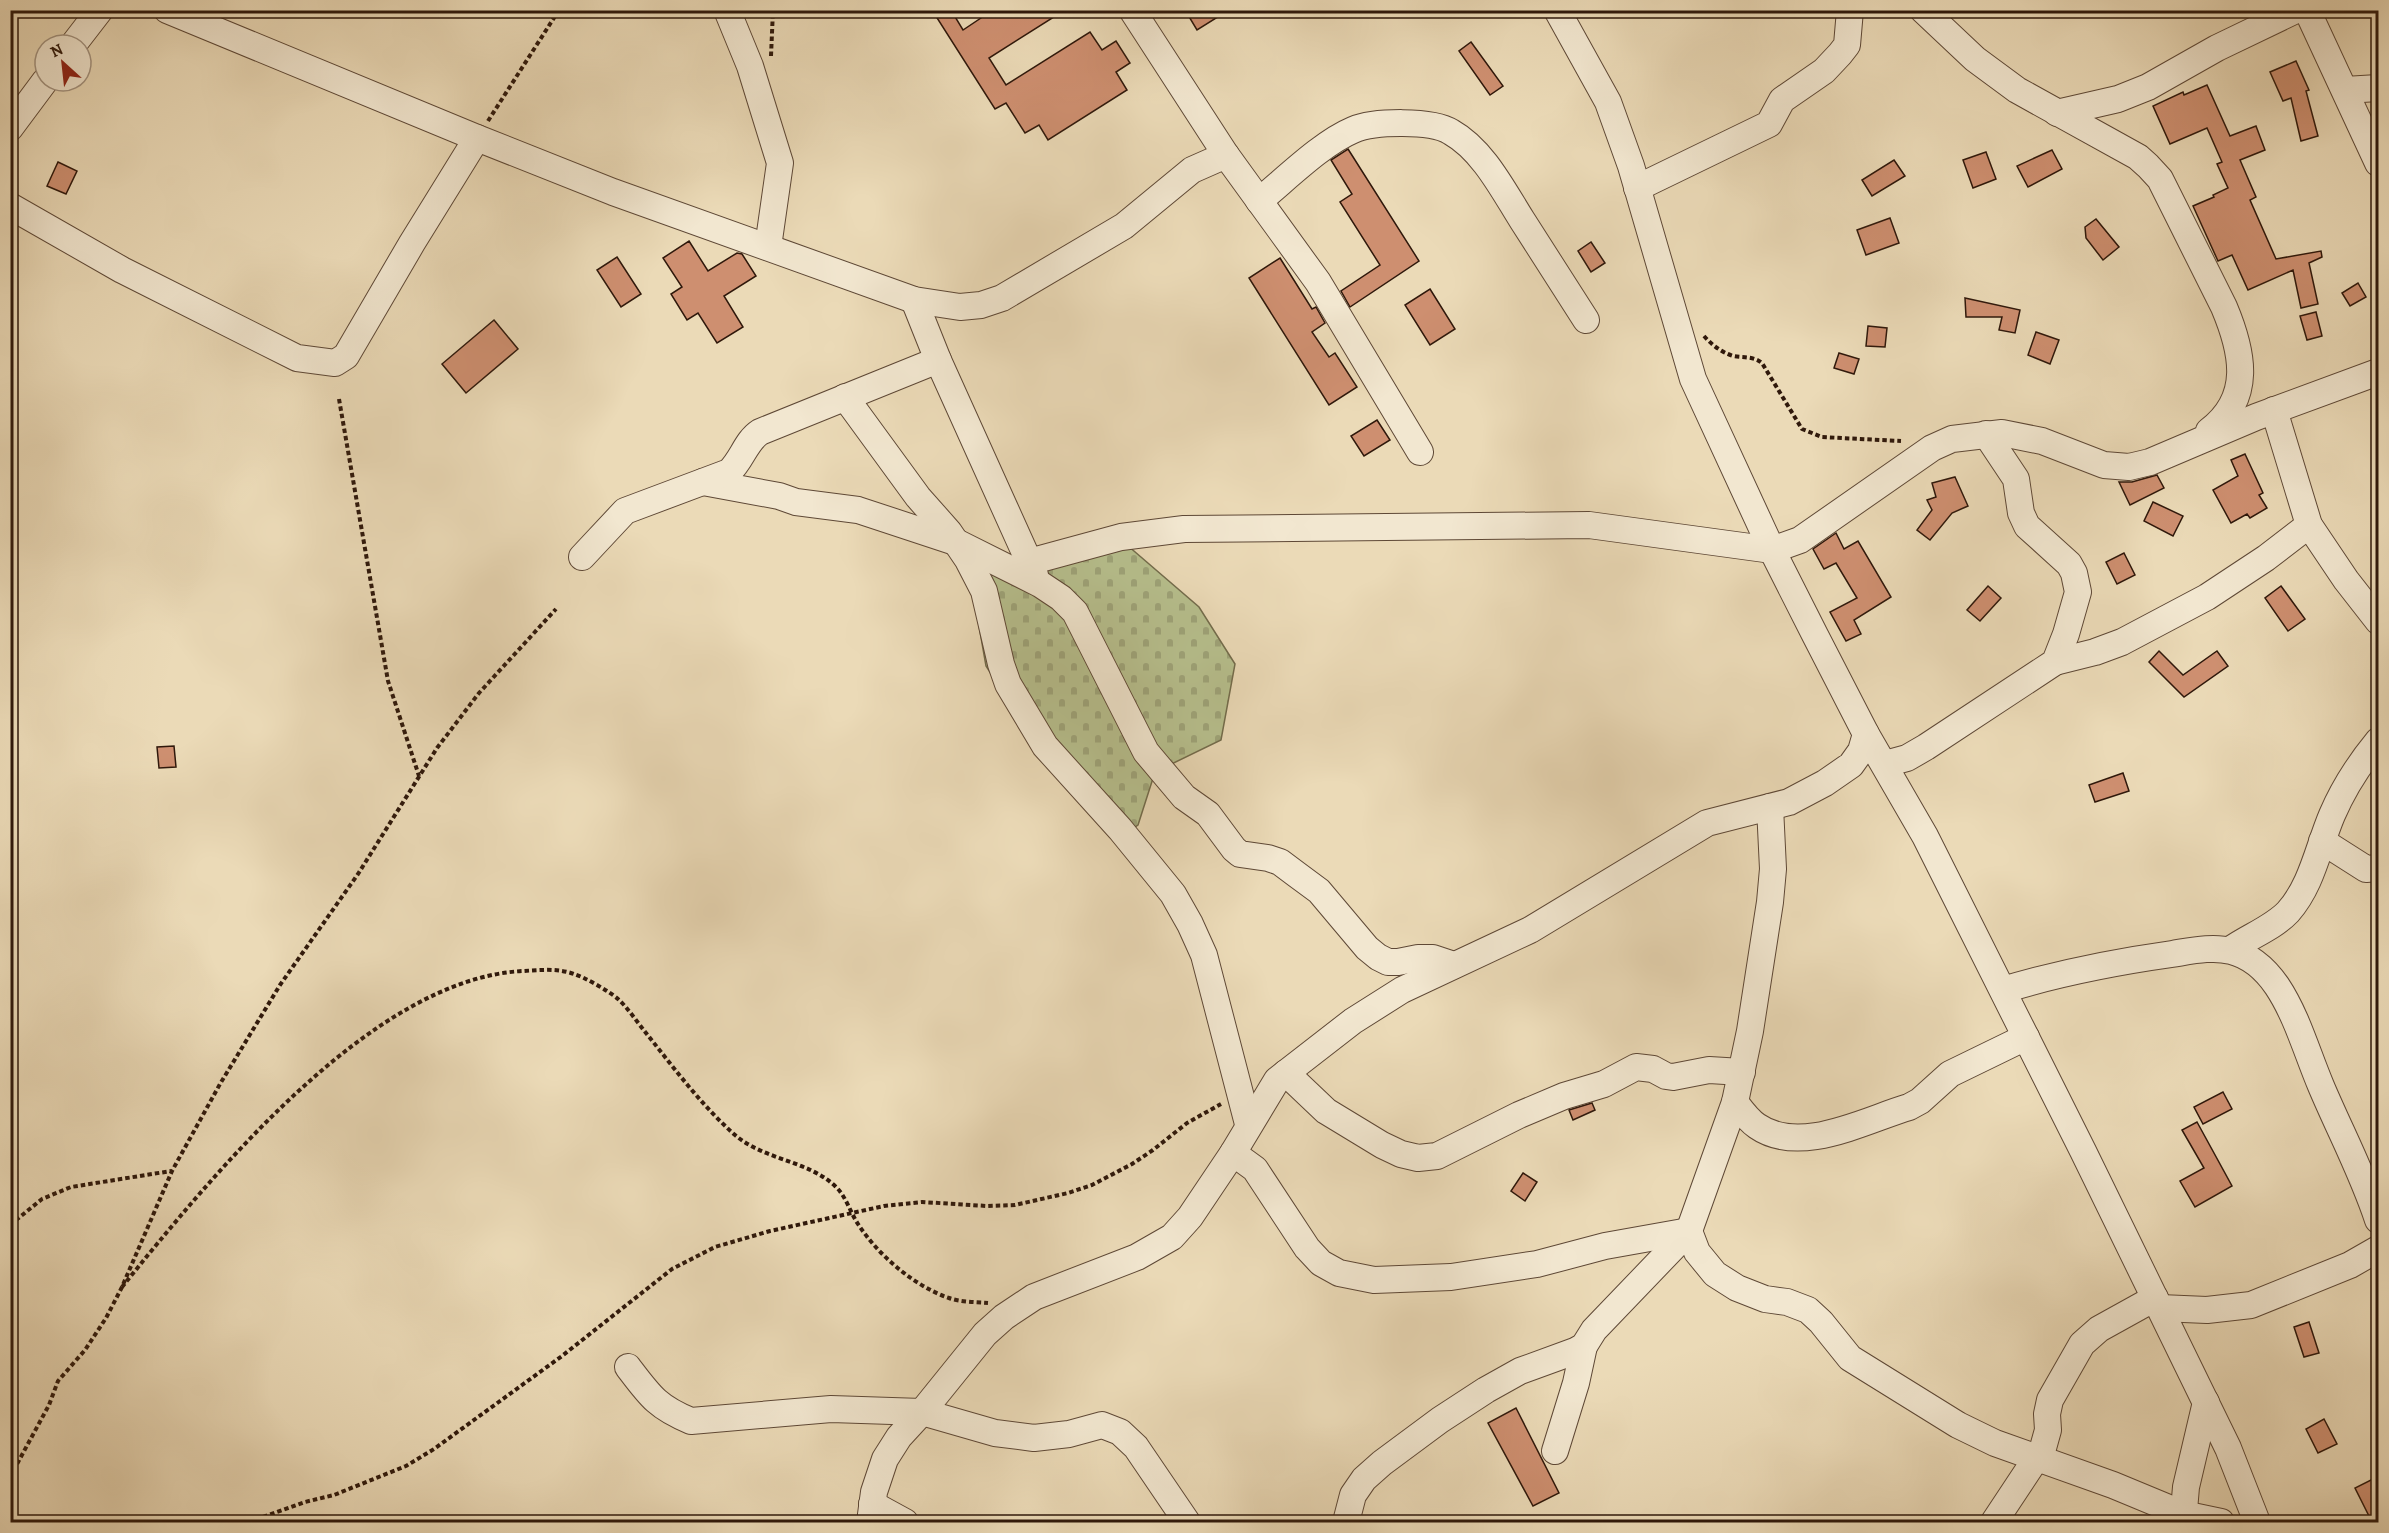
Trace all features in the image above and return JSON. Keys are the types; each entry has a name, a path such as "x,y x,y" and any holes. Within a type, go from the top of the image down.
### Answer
{"street":[{"path":"167,10 614,192 914,300 960,307 981,305 1002,298 1124,226 1192,170 1226,155"},
{"path":"727,10 750,66 780,163 768,247"},
{"path":"1132,10 1226,155 1318,282 1420,452"},
{"path":"1557,10 1608,102 1637,188 1693,379 1772,550 1866,734 1925,836 2003,990 2228,1448 2257,1522"},
{"path":"1637,188 1769,124 1782,100 1824,71 1840,54 1846,45 1850,10"},
{"path":"1923,10 1976,59 2017,90 2138,158 2160,178 2228,317 2238,352 2240,371 2235,403 2226,416 2191,444"},
{"path":"2056,113 2118,99 2148,87 2217,48 2296,10"},
{"path":"2307,10 2379,163"},
{"path":"81,33 96,12"},
{"path":"2345,90 2379,88"},
{"path":"10,128 36,93"},
{"path":"1259,201 1334,140 1352,130 1365,125 1379,124 1442,127 1459,136 1489,168 1586,320"},
{"path":"10,206 123,270 297,358 335,363 346,356 477,138"},
{"path":"914,300 938,360 1034,573"},
{"path":"582,557 625,511 726,473 733,468 752,438 760,432 938,360"},
{"path":"1034,573 1121,537 1184,529 1589,525 1772,550 1800,540 1942,443 1961,437 2002,433 2042,441 2084,458 2118,467 2129,467 2150,462 2274,410 2379,372"},
{"path":"845,397 918,497 958,543 984,591 1000,664 1008,684 1046,746 1120,829 1173,894 1190,924 1204,955 1248,1124"},
{"path":"2274,410 2309,525 2346,580 2379,621"},
{"path":"1986,434 2016,479 2021,513 2027,526 2068,564 2077,581 2075,603 2055,662"},
{"path":"703,482 779,496 796,502 858,510 958,543 1034,573 1075,612 1146,752 1157,768 1184,797 1208,813 1234,849 1240,854 1280,862 1312,885 1325,897 1367,948 1378,957 1388,962 1433,958 1454,964"},
{"path":"1885,764 1907,758 1926,747 2055,662 2095,652 2122,642 2207,597 2266,558 2309,525"},
{"path":"906,1522 871,1513 874,1492 885,1459 899,1437 985,1334 1004,1317 1035,1297 1137,1257 1172,1237 1190,1217 1233,1153 1248,1124 1277,1080 1286,1072 1353,1021 1402,990 1530,930 1707,823 1789,802 1840,773 1851,765 1861,751 1866,734"},
{"path":"2230,950 2287,913 2301,894 2342,793 2354,772 2379,741"},
{"path":"1555,1451 1576,1383 1584,1346 1594,1330 1689,1231 1735,1102 1770,902 1773,869 1770,807"},
{"path":"2322,841 2366,869 2379,868"},
{"path":"2003,990 2046,977 2138,958 2199,949 2230,950 2250,959 2262,968 2277,986 2291,1011 2379,1220"},
{"path":"1735,1102 1751,1121 1767,1132 1791,1138 1816,1137 1909,1107 1920,1101 1950,1074 2026,1037"},
{"path":"1286,1072 1326,1111 1382,1145 1418,1158 1437,1156 1519,1115 1564,1096 1604,1084 1636,1067 1653,1069 1673,1077 1709,1070 1742,1072"},
{"path":"1233,1153 1255,1169 1307,1248 1320,1263 1339,1273 1374,1280 1451,1277 1537,1264 1605,1246 1689,1231"},
{"path":"1689,1231 1697,1252 1714,1274 1737,1288 1765,1299 1787,1302 1808,1310 1851,1358 1958,1425 2037,1460 2113,1485 2183,1518 2222,1522"},
{"path":"1994,1522 2043,1448 2048,1430 2047,1414 2050,1400 2082,1344 2099,1329 2157,1303 2207,1310 2251,1305 2350,1265 2378,1248"},
{"path":"1346,1522 1353,1495 1364,1479 1388,1458 1486,1390 1520,1371 1568,1355 1584,1346"},
{"path":"628,1367 653,1400 671,1413 691,1421 831,1408 922,1412 995,1433 1034,1438 1068,1434 1102,1425 1120,1432 1136,1447 1186,1522"},
{"path":"2183,1518 2186,1487 2206,1402"}],"path":[{"path":"477,138 559,10"},
{"path":"1703,334 1720,351 1762,363 1802,429 1822,437 1911,441"},
{"path":"339,399 388,681 419,777"},
{"path":"10,1478 49,1405 58,1381 85,1350 122,1287 172,1171 220,1084 280,985 358,874 437,748 479,693 556,609"},
{"path":"122,1287 242,1146 344,1053 393,1018 437,994 499,972 551,969 574,974 617,998 680,1074 737,1137 821,1175 837,1188 856,1222 874,1245 894,1264 922,1284 951,1299 997,1304"},
{"path":"249,1522 305,1502 334,1495 406,1466 434,1449 562,1356 672,1269 715,1247 770,1231 852,1213 922,1202 987,1206 1015,1205 1068,1193 1092,1185 1132,1164 1187,1123 1240,1096"},
{"path":"10,1225 42,1199 71,1187 172,1171"}],"green space":[{"path":"1120,539 1199,607 1235,664 1221,740 1155,772 1138,825 1132,829 1049,765 986,666 973,592 983,576 1019,549"}],"building":[{"path":"932,10 951,10 963,30 993,10 1065,10 989,58 1006,85 1090,32 1102,50 1116,41 1130,63 1116,72 1127,90 1048,140 1039,125 1025,133 1006,103 995,109"},
{"path":"1185,10 1229,10 1197,30"},
{"path":"1471,42 1503,86 1490,95 1459,51"},
{"path":"2296,61 2309,90 2306,91 2318,136 2301,141 2291,98 2283,101 2270,72"},
{"path":"2207,85 2230,136 2256,126 2265,150 2240,160 2256,197 2250,200 2276,259 2321,251 2322,257 2309,263 2318,304 2301,308 2293,270 2248,290 2232,255 2218,261 2193,206 2228,188 2217,164 2222,162 2207,128 2170,144 2153,106 2183,92 2184,95"},
{"path":"1348,149 1419,261 1350,307 1341,291 1380,265 1340,202 1352,194 1331,160"},
{"path":"2052,150 2062,169 2028,187 2017,166"},
{"path":"1986,152 1996,179 1973,188 1963,160"},
{"path":"1894,160 1905,176 1872,196 1862,180"},
{"path":"58,162 77,171 66,194 47,186"},
{"path":"1890,218 1899,243 1866,255 1857,230"},
{"path":"2096,219 2119,247 2103,260 2086,238 2085,227"},
{"path":"689,241 708,271 737,253 742,254 756,276 724,296 743,327 717,343 698,313 687,320 671,294 682,287 663,258"},
{"path":"1591,242 1605,263 1591,272 1578,251"},
{"path":"617,257 641,294 621,307 597,270"},
{"path":"1280,258 1312,309 1316,307 1325,323 1312,332 1329,357 1335,353 1357,387 1329,405 1249,278"},
{"path":"2358,283 2366,297 2350,306 2342,293"},
{"path":"1430,289 1455,329 1430,345 1405,305"},
{"path":"1965,298 2020,310 2015,333 1999,330 2002,317 1966,317"},
{"path":"2316,312 2322,336 2307,340 2300,316"},
{"path":"494,320 518,349 466,393 442,364"},
{"path":"1868,326 1887,328 1885,347 1866,346"},
{"path":"2036,332 2059,340 2050,364 2028,355"},
{"path":"1839,353 1859,359 1854,374 1834,368"},
{"path":"1377,420 1390,440 1364,456 1351,436"},
{"path":"2245,454 2263,493 2259,495 2267,508 2250,518 2247,514 2231,523 2213,490 2238,476 2231,460"},
{"path":"2157,475 2164,488 2130,505 2119,482 2132,482"},
{"path":"1955,477 1968,506 1952,513 1930,540 1917,530 1932,510 1927,500 1936,497 1932,483"},
{"path":"2153,502 2183,516 2173,536 2144,521"},
{"path":"1836,533 1844,549 1858,541 1891,597 1854,620 1861,634 1846,641 1830,612 1857,598 1836,563 1824,569 1813,549"},
{"path":"2124,553 2135,575 2117,584 2106,562"},
{"path":"1988,586 2001,598 1980,621 1967,610"},
{"path":"2281,586 2305,619 2288,631 2265,598"},
{"path":"2159,651 2183,675 2217,651 2228,666 2184,697 2149,662"},
{"path":"174,746 176,767 159,768 157,747"},
{"path":"2123,773 2129,791 2095,802 2089,785"},
{"path":"2223,1092 2232,1109 2203,1124 2194,1107"},
{"path":"1592,1103 1595,1110 1573,1120 1569,1110"},
{"path":"2197,1122 2232,1186 2195,1207 2180,1181 2204,1168 2182,1130"},
{"path":"1523,1173 1537,1182 1525,1201 1511,1191"},
{"path":"2309,1322 2319,1353 2304,1357 2294,1327"},
{"path":"1516,1408 1559,1493 1533,1506 1488,1423"},
{"path":"2324,1419 2337,1444 2318,1453 2306,1429"},
{"path":"2373,1479 2379,1491 2379,1522 2372,1522 2355,1488"}]}
